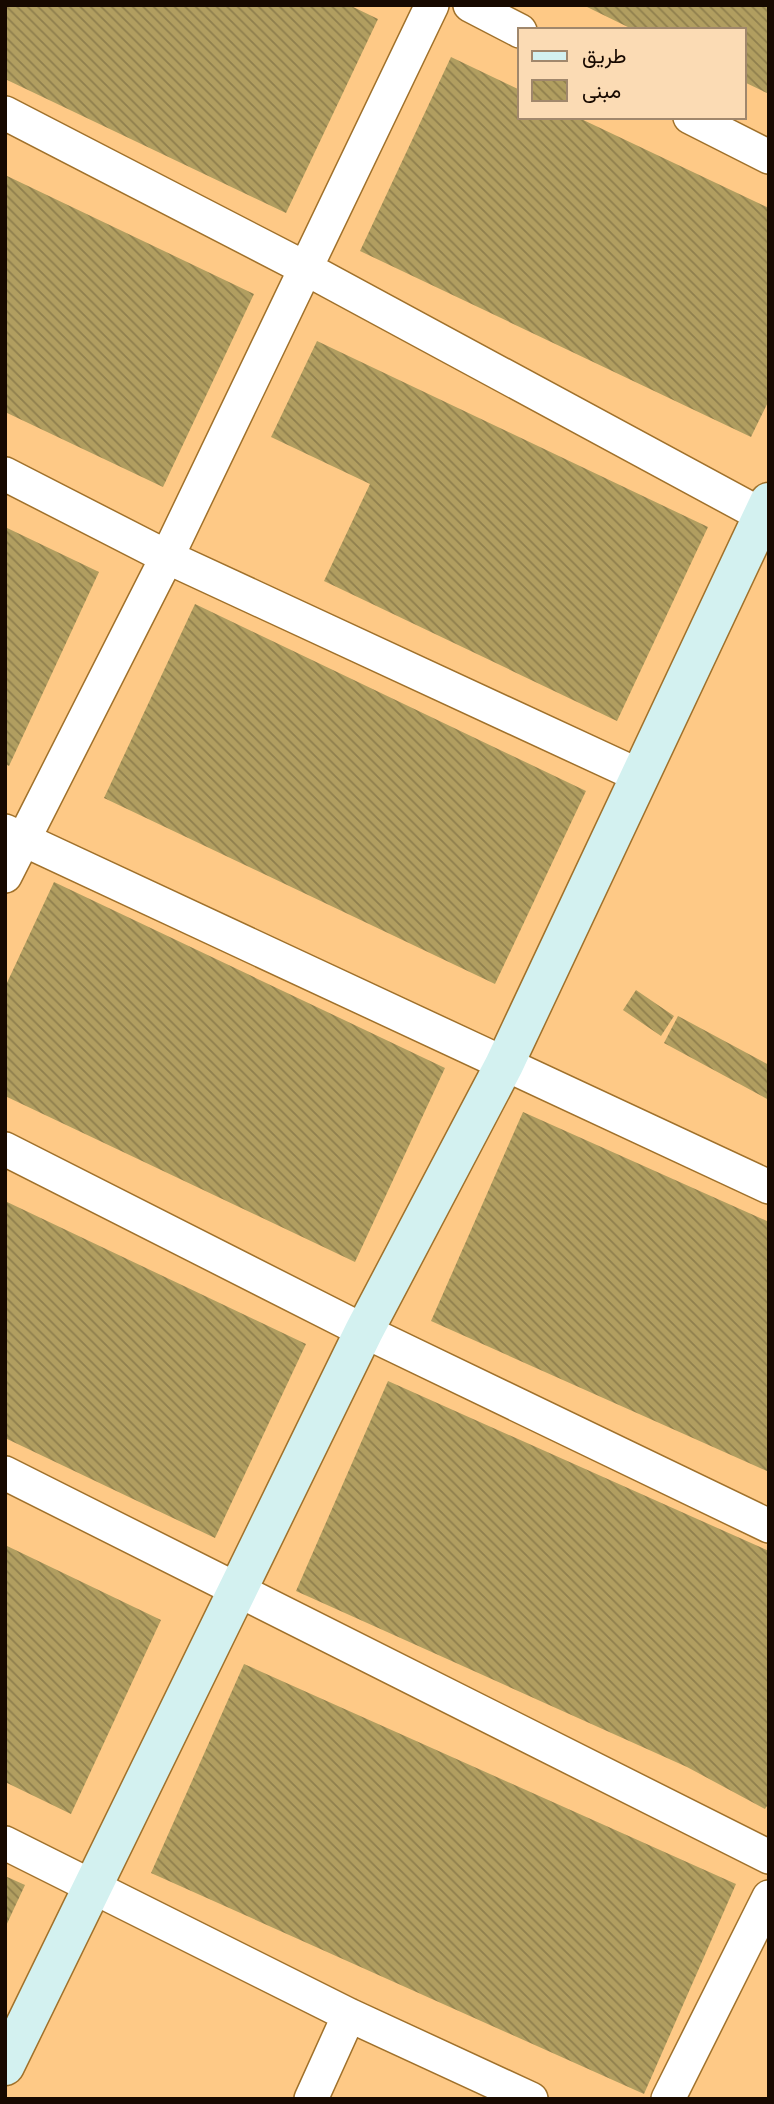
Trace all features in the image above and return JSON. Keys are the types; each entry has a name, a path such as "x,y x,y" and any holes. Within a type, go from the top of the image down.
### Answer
{"street":[{"path":"5,876 14,835 167,557 432,5"},
{"path":"470,5 518,30"},
{"path":"5,113 767,512 504,1065 364,1331 5,2066"},
{"path":"694,119 769,157"},
{"path":"5,474 167,557 640,776"},
{"path":"14,835 769,1187"},
{"path":"5,1149 364,1331 769,1526"},
{"path":"5,1473 769,1857"},
{"path":"5,1843 349,2015 531,2099"},
{"path":"668,2099 769,1897"},
{"path":"311,2099 349,2015"}],"building":[{"path":"5,5 349,5 378,19 286,213 5,79"},
{"path":"583,5 769,5 769,94 746,83 746,28 630,28"},
{"path":"451,57 518,89 518,119 581,119 769,208 769,400 751,437 360,251"},
{"path":"5,175 254,294 163,487 5,412"},
{"path":"317,341 708,527 617,721 324,581 370,484 271,437"},
{"path":"5,527 99,572 9,766 5,764"},
{"path":"195,604 586,791 495,984 104,798"},
{"path":"54,882 445,1068 355,1262 5,1096 5,987"},
{"path":"636,990 674,1016 661,1036 623,1010"},
{"path":"678,1016 769,1065 769,1100 664,1043"},
{"path":"523,1112 769,1222 769,1472 431,1321"},
{"path":"5,1201 306,1344 215,1538 5,1438"},
{"path":"388,1381 769,1551 769,1803 765,1809 687,1767 296,1591"},
{"path":"5,1545 161,1620 71,1814 5,1782"},
{"path":"244,1664 736,1884 644,2094 151,1873"},
{"path":"5,1876 25,1885 5,1928"}]}
